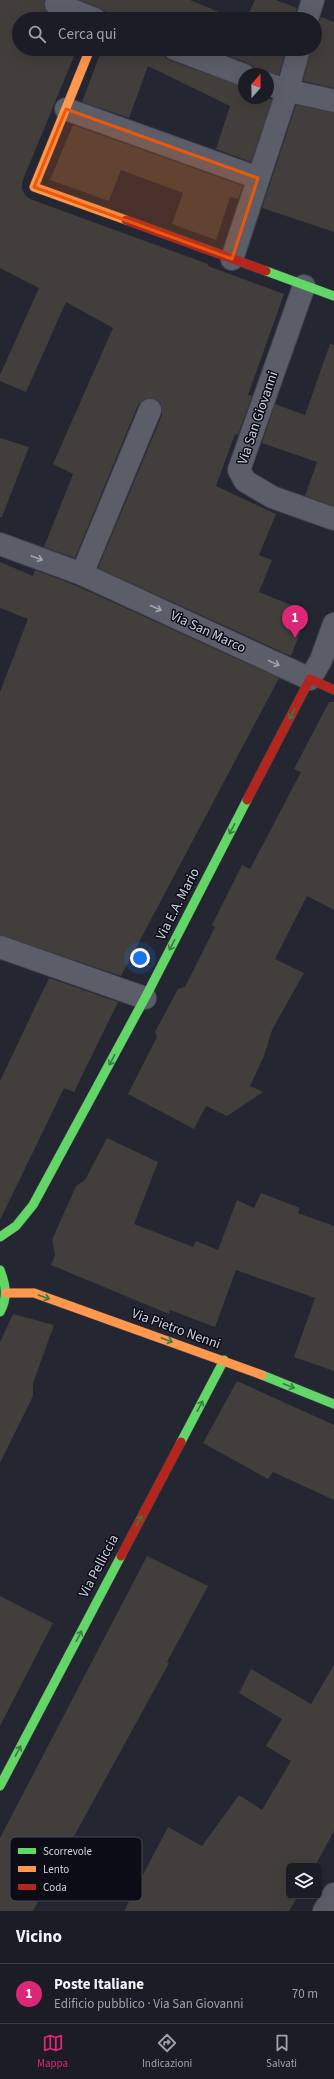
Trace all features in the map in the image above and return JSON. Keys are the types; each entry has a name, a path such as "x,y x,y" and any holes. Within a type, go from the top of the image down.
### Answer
{"main road":[{"path":"87,56 34,187 334,296"},
{"name":"Via San Marco","path":"310,679 334,690"},
{"name":"Via E.A. Mario","path":"0,1237 16,1226 33,1205 145,998 310,679"},
{"path":"0,1270 5,1282 6,1293 0,1312"},
{"name":"Via Pietro Nenni","path":"6,1293 34,1293 224,1360 334,1404"},
{"name":"Via Pelliccia","path":"0,1786 224,1360"}],"street":[{"path":"309,12 313,0"},
{"path":"56,4 77,12"},
{"path":"194,56 238,73"},
{"path":"232,259 258,178 277,88 294,56"},
{"path":"277,88 315,95 334,102"},
{"path":"66,109 258,178"},
{"name":"Via San Giovanni","path":"304,286 239,470 245,481 272,497 334,519"},
{"path":"82,574 150,410"},
{"name":"Via San Marco","path":"0,544 82,574 310,679"},
{"path":"310,679 321,660 334,624"},
{"path":"0,947 145,998"},
{"path":"324,1911 334,1894"}],"highlighted area":[{"path":"66,109 258,178 232,259 34,187"}],"building":[{"path":"0,0 44,0 44,6 47,12 12,12 12,56 74,56 22,182 22,189 25,195 30,199 208,264 208,266 284,294 248,395 252,396 238,435 235,434 216,486 276,514 259,555 272,560 259,592 308,612 291,656 98,568 162,415 160,403 155,399 148,398 143,400 138,405 75,558 44,547 73,474 53,464 113,328 66,302 26,392 0,381 0,375 39,288 0,268"},
{"path":"80,0 190,0 219,12 105,12 100,8"},
{"path":"255,0 276,0 297,8 296,12 249,12"},
{"path":"322,17 334,22 334,88 303,81 309,56 322,56"},
{"path":"99,56 165,56 171,61 238,85 238,104 270,104 251,162 216,149 230,106 148,66 129,118 82,102"},
{"path":"229,56 284,56 279,75 274,74 274,68 254,67 248,63"},
{"path":"296,105 334,113 334,232 262,208"},
{"path":"73,125 243,186 238,199 230,197 216,240 172,224 183,193 121,170 109,201 50,180"},
{"path":"330,344 334,345 334,506 305,496 317,462 262,443 275,404 305,415"},
{"path":"0,438 29,447 2,517 0,517"},
{"path":"0,562 33,576 35,570 77,586 279,678 121,976 0,935 0,692 28,619 0,608"},
{"path":"329,702 334,702 334,910 307,896 275,959 304,973 272,1030 264,1056 250,1086 263,1092 227,1116 206,1106 194,1129 128,1094 157,1037 155,1032 178,989 185,987 215,927 212,925 242,865 250,869 301,772 294,769"},
{"path":"49,978 118,1002 74,1092 64,1088 0,1220 0,1081"},
{"path":"107,1138 158,1162 134,1224 193,1247 196,1241 218,1250 237,1200 254,1208 261,1193 300,1208 298,1213 334,1226 334,1371 294,1357 315,1298 236,1270 215,1327 170,1310 169,1314 51,1265 55,1255 52,1240 76,1186 85,1180"},
{"path":"13,1314 54,1325 33,1383 33,1396 0,1463 0,1342"},
{"path":"237,1381 334,1425 334,1500 273,1472 268,1479 203,1443"},
{"path":"147,1556 208,1586 167,1662 169,1663 74,1837 10,1837 10,1901 38,1901 33,1911 0,1911 0,1838"},
{"path":"0,1596 53,1623 0,1726"},
{"path":"334,1665 334,1831 317,1863 286,1863 286,1899 296,1899 289,1911 124,1911 129,1901 142,1901 142,1877 168,1827 202,1846 239,1795 262,1810 291,1761 266,1746 282,1719 239,1693 251,1669 311,1704"}],"traffic: fast":[{"path":"266,271 334,296"},
{"path":"0,1237 16,1226 33,1205 145,998 247,800"},
{"path":"0,1270 4,1281 5,1291 3,1307 0,1312"},
{"path":"181,1442 224,1360"},
{"path":"262,1375 334,1404"},
{"path":"0,1786 121,1556"}],"traffic: slow":[{"path":"87,56 34,187 126,220"},
{"path":"6,1293 34,1293 262,1375"}],"traffic: jam":[{"path":"126,220 266,271"},
{"path":"247,800 310,679 334,690"},
{"path":"121,1556 181,1442"}],"place":[{"name":"Poste Italiane","path":"295,638"}]}
